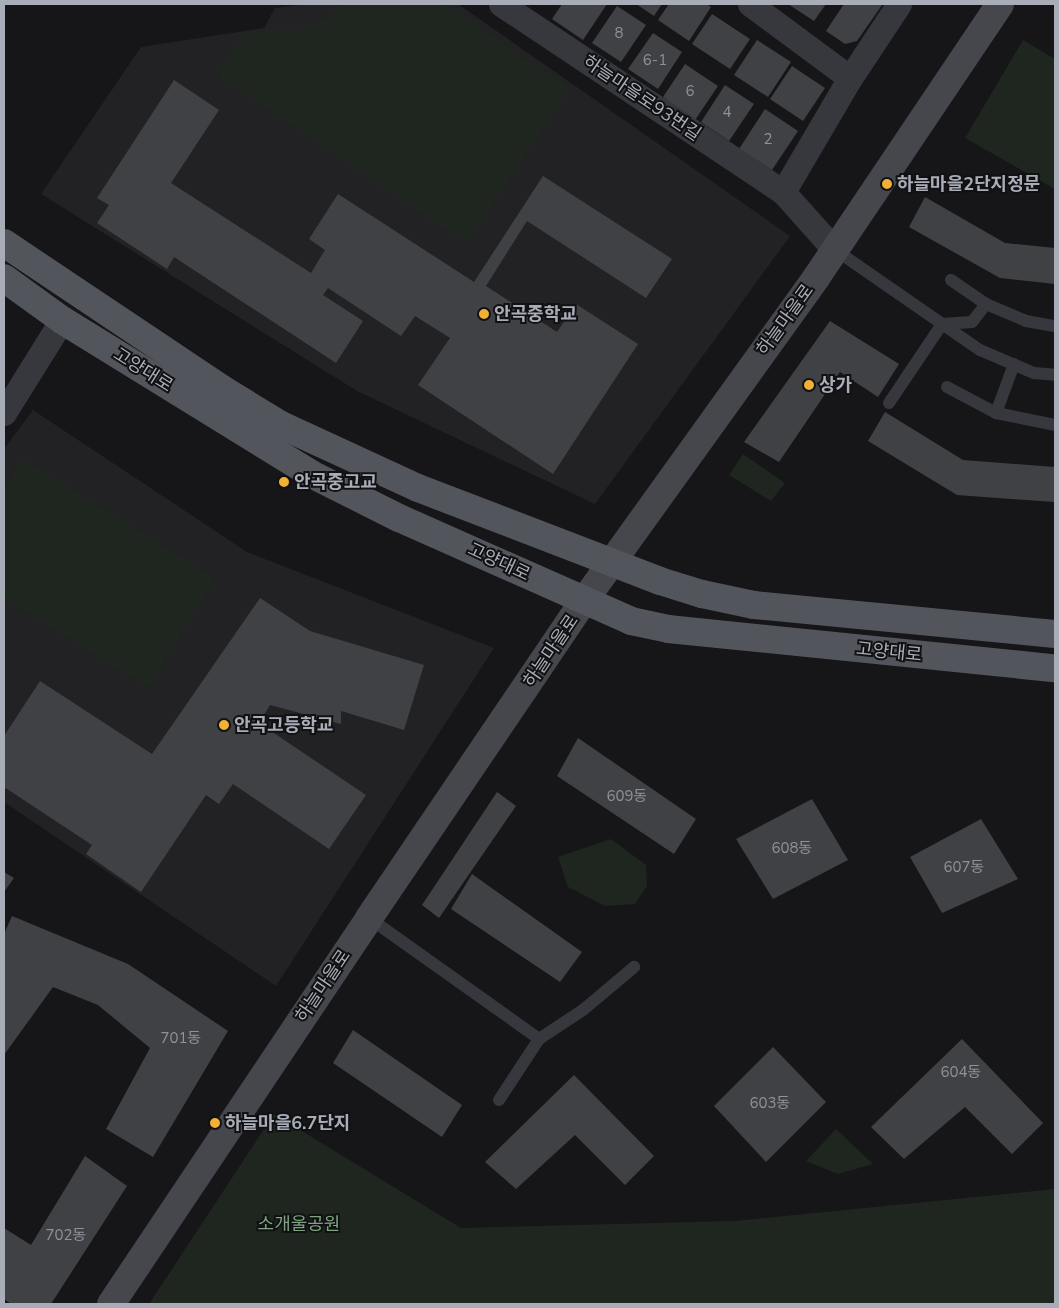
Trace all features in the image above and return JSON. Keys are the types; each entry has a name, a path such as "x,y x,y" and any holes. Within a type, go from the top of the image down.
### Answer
{"main road":[{"name":"하늘마을로","path":"111,1304 368,918 584,601 816,278 1000,4"},
{"name":"고양대로","path":"4,242 222,389 281,425 418,488 660,581 702,594 754,605 1055,634"},
{"name":"고양대로","path":"4,278 62,320 311,474 399,518 631,621 668,629 1055,668"}],"street":[{"name":"하늘마을로93번길","path":"502,4 783,192 834,249"},
{"path":"750,4 850,78"},
{"path":"783,192 850,78 899,4"},
{"path":"4,413 62,320"}],"lane":[{"path":"834,249 980,350 1034,373 1055,375"},
{"path":"951,280 986,304 1026,321 1055,326"},
{"path":"942,324 972,322 986,304"},
{"path":"889,403 942,324"},
{"path":"996,413 1014,364"},
{"path":"947,387 996,413 1055,425"},
{"path":"368,918 539,1039"},
{"path":"498,1100 539,1039 583,1010 634,967"}],"shaded area":[{"name":"안곡중학교","path":"308,4 458,4 790,236 595,504 357,391 41,194 141,47 264,28 275,8"},
{"name":"안곡고등학교","path":"33,410 247,552 494,648 276,986 4,802 4,449"}],"green space":[{"path":"343,4 444,4 570,89 466,243 217,75 247,31 311,29"},
{"path":"1023,40 1055,59 1055,189 965,138"},
{"path":"743,454 785,483 771,501 729,475"},
{"path":"23,458 216,579 148,688 4,598 4,489"},
{"path":"611,839 646,865 647,886 635,904 605,906 568,887 558,857"},
{"name":"소개울공원","path":"274,1114 461,1228 735,1221 1055,1189 1055,1304 149,1304"},
{"path":"836,1129 873,1164 838,1174 806,1161"}],"building":[{"path":"562,4 607,4 583,40 552,19"},
{"path":"636,4 662,4 654,16"},
{"path":"669,4 707,4 711,7 689,41 658,20"},
{"path":"788,4 826,4 814,21"},
{"path":"844,4 882,5 857,41 845,44 826,31"},
{"path":"617,6 646,25 621,62 592,43"},
{"path":"712,14 750,39 730,69 692,44"},
{"path":"653,33 682,52 658,89 628,69"},
{"path":"757,40 791,62 768,97 734,75"},
{"path":"685,64 718,86 695,120 663,97"},
{"path":"792,66 825,88 803,121 770,99"},
{"path":"174,80 219,110 171,183 311,273 325,250 309,239 338,194 474,282 543,176 672,259 646,298 527,221 486,286 557,332 576,304 638,344 553,474 418,385 450,338 415,316 401,336 328,288 323,295 363,321 336,363 174,257 167,269 97,223 109,205 97,198"},
{"path":"725,85 754,104 729,141 701,122"},
{"path":"765,109 798,131 772,170 739,149"},
{"path":"925,197 1005,243 1055,248 1055,284 1000,278 909,227"},
{"name":"상가","path":"830,321 899,364 878,397 840,372 779,462 744,442"},
{"path":"885,412 963,460 1055,467 1054,502 957,495 868,441"},
{"path":"260,598 310,631 424,665 404,730 341,711 341,724 270,705 259,723 366,795 329,849 233,784 219,804 206,795 141,892 86,854 92,845 4,787 4,736 40,681 152,754"},
{"path":"578,738 696,819 674,854 557,776"},
{"path":"497,792 516,806 439,918 422,905"},
{"path":"812,799 848,860 773,899 736,839"},
{"path":"981,819 1018,879 942,913 910,857"},
{"path":"4,872 14,878 4,892"},
{"path":"472,874 582,952 560,982 451,909"},
{"path":"12,916 128,964 228,1031 153,1157 106,1129 150,1048 98,1005 53,987 4,1055 4,934"},
{"path":"353,1030 462,1105 442,1137 333,1063"},
{"path":"962,1039 1043,1123 1012,1154 965,1107 904,1159 871,1127"},
{"path":"773,1047 826,1102 766,1162 714,1106"},
{"path":"574,1075 654,1156 625,1185 575,1135 516,1189 485,1162"},
{"path":"85,1156 127,1186 51,1304 11,1304 4,1299 4,1228 31,1245"}],"place":[{"name":"하늘마을2단지정문","path":"887,184"},
{"name":"안곡중학교","path":"484,314"},
{"name":"상가","path":"809,385"},
{"name":"안곡중고교","path":"284,482"},
{"name":"안곡고등학교","path":"224,725"},
{"name":"하늘마을6.7단지","path":"215,1123"}]}
